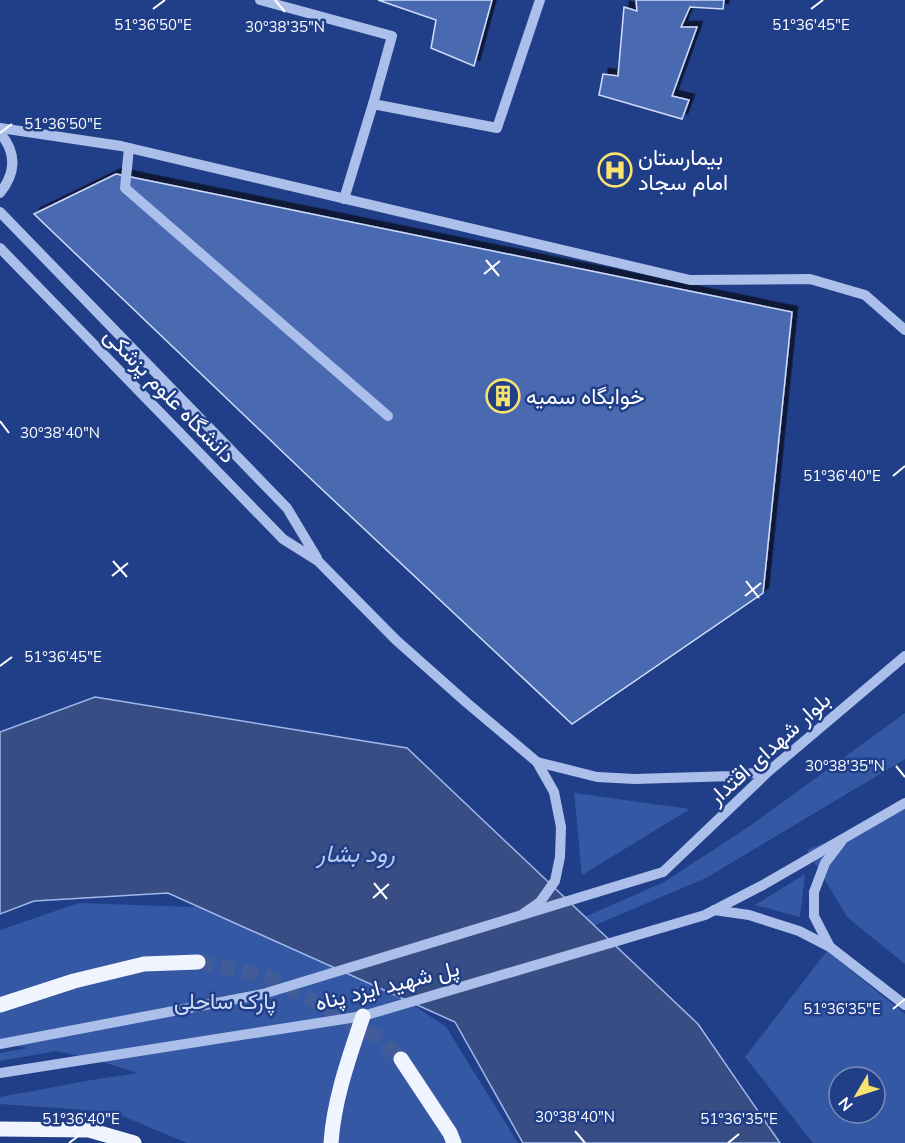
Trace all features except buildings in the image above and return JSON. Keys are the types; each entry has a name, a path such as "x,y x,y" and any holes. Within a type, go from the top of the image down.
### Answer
{"main road":[{"path":"0,1005 74,981 144,964 198,962"},
{"path":"331,1143 332,1125 343,1075 363,1016"},
{"path":"401,1059 450,1133 454,1143"},
{"path":"0,1129 89,1130 134,1143"}],"street":[{"path":"260,0 392,36 344,198"},
{"path":"373,104 497,128 540,0"},
{"path":"0,128 129,148 690,280 810,279 864,295 905,330"},
{"path":"0,133 9,145 13,158 8,183 0,193"},
{"path":"129,148 124,188 388,416"},
{"path":"0,212 287,508 318,561 396,640 467,704 537,762 554,792 561,827 560,857 555,881 540,902 520,915"},
{"name":"دانشگاه علوم پزشکی","path":"0,248 283,539 318,561"},
{"name":"بلوار شهدای اقتدار","path":"663,872 769,771 905,656"},
{"path":"537,762 597,777 635,779 734,776 769,771"},
{"path":"710,912 763,885 905,803"},
{"path":"830,947 814,916 814,892 825,863 843,839"},
{"name":"پل شهید ایزد پناه","path":"0,1044 262,994 663,872"},
{"path":"710,912 749,915 799,931 830,947 905,1005"},
{"name":"پل شهید ایزد پناه","path":"0,1073 363,1016 710,912"}],"green space":[{"name":"پارک ساحلی","path":"905,713 905,759 706,878 567,937 404,999 446,1027 518,1143 187,1143 113,1112 0,1104 0,1097 138,1073 93,1059 56,1051 0,1061 0,1053 28,1048 0,1044 0,930 79,903 250,909 560,928 664,882 750,826"},
{"path":"574,793 690,809 582,875"},
{"path":"905,809 905,964 847,917 807,850"},
{"path":"805,874 800,917 755,905"},
{"path":"827,951 905,1014 905,1143 813,1143 745,1057"}],"water":[{"name":"رود بشار","path":"95,697 407,748 698,1024 780,1143 523,1143 455,1022 168,893 34,901 0,914 0,732"}],"tunnel":[{"path":"198,962 266,976 383,1041 401,1059"}],"place":[{"name":"بیمارستان امام سجاد","path":"615,170"},
{"name":"خوابگاه سمیه","path":"503,396"}]}
